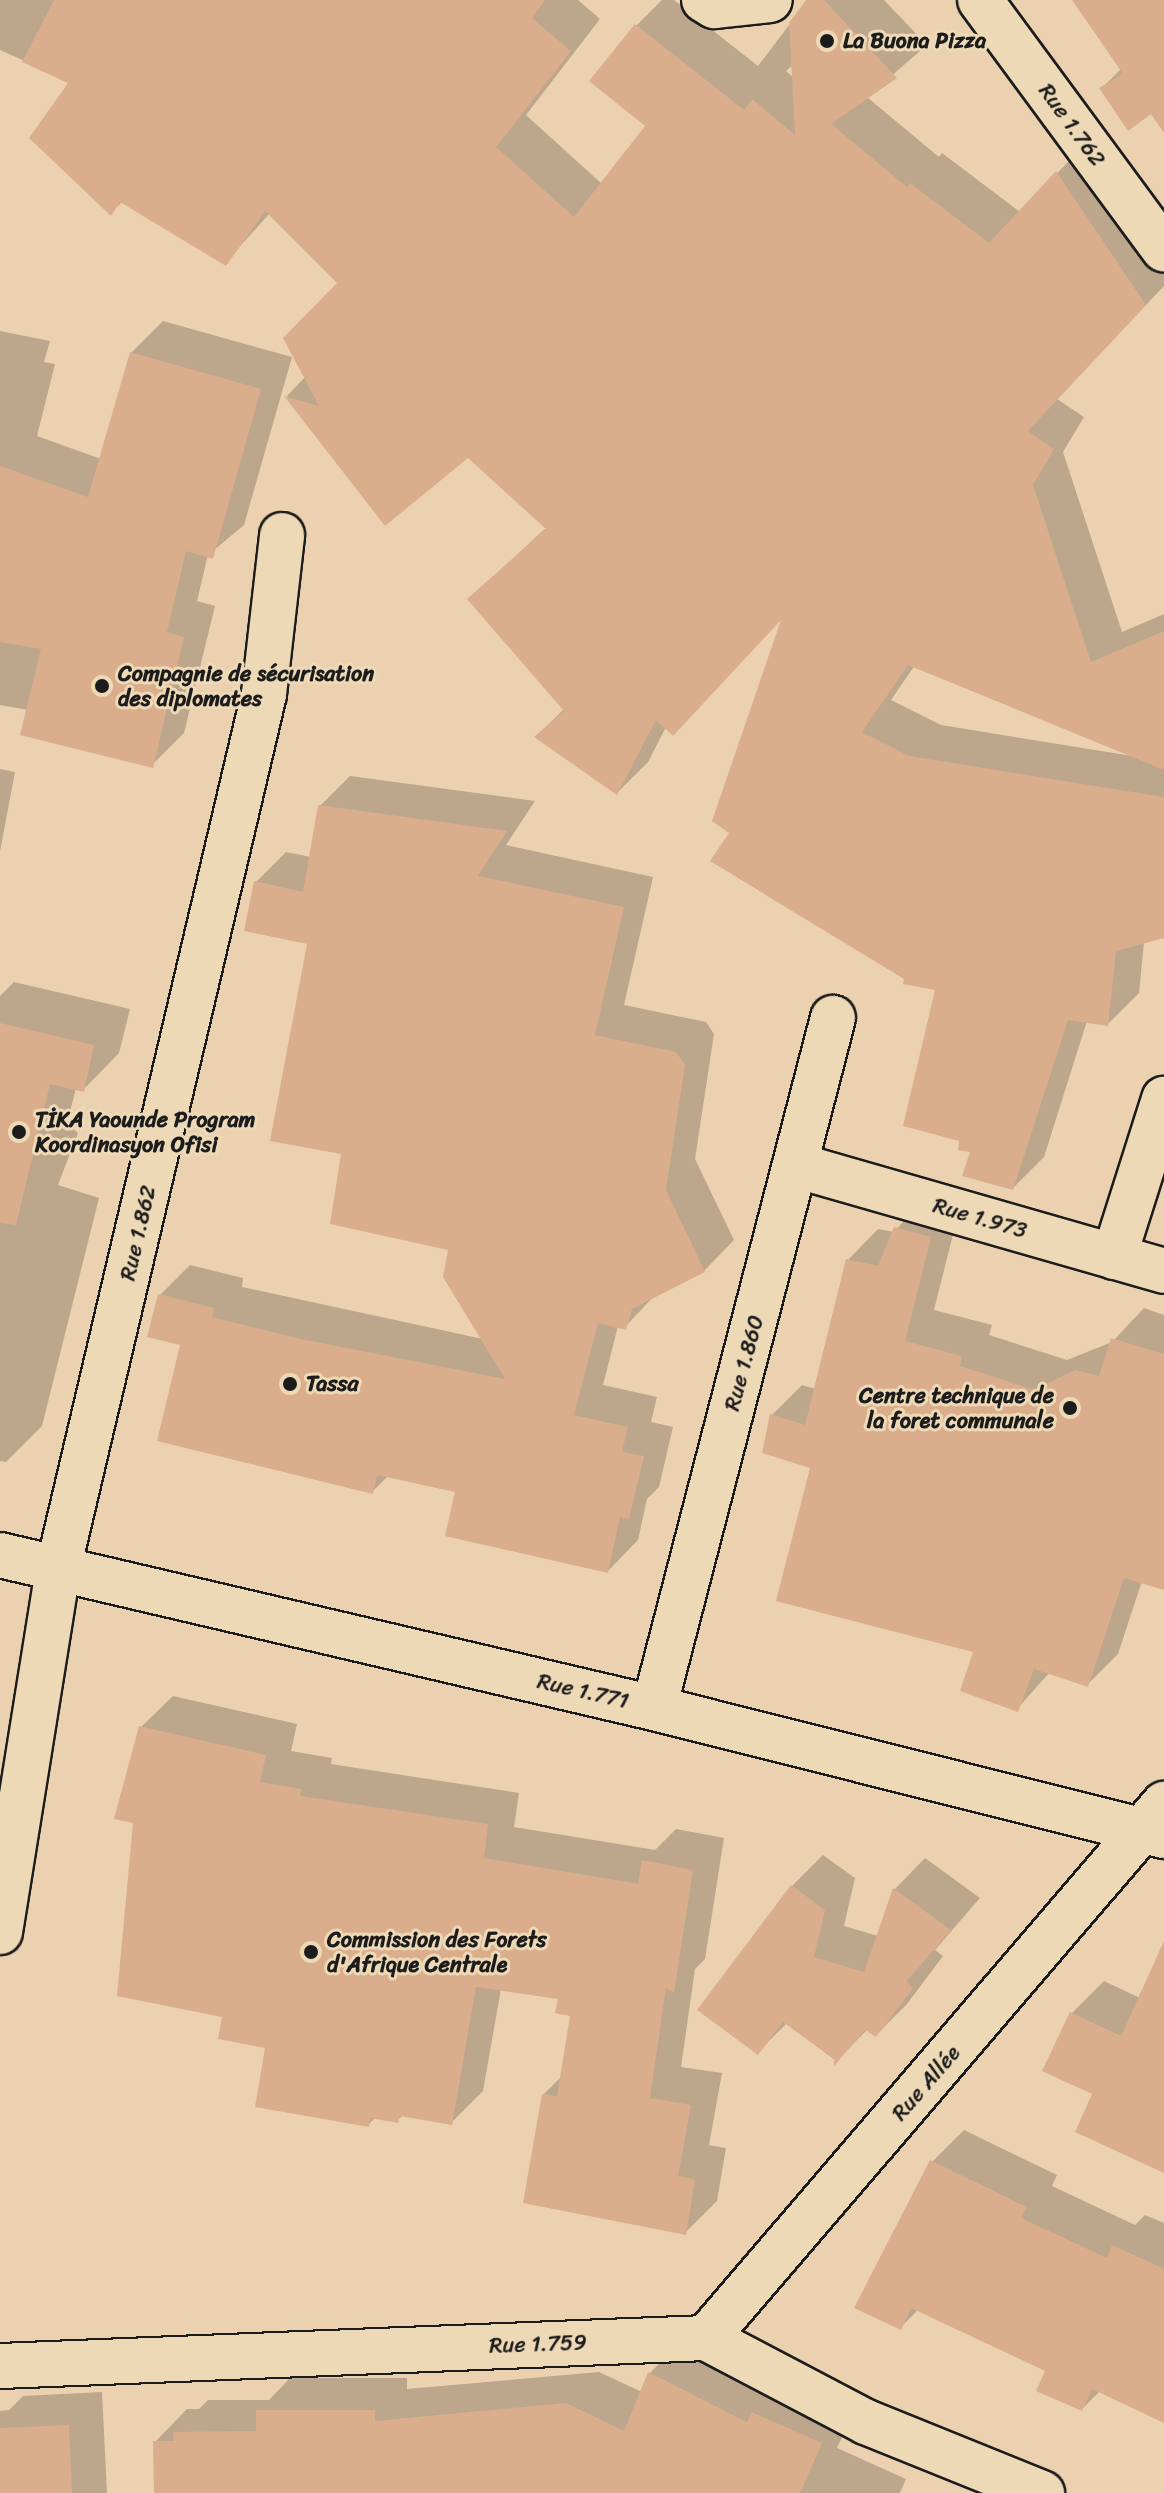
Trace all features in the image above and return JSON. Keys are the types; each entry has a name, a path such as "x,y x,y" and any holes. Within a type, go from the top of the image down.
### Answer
{"street":[{"path":"704,0 714,6 770,0"},
{"name":"Rue 1.762","path":"980,0 1164,250"},
{"name":"Rue 1.862","path":"0,1932 58,1569 264,694 282,535"},
{"name":"Rue 1.860","path":"654,1708 833,1018"},
{"path":"1114,1257 1164,1099"},
{"name":"Rue 1.973","path":"795,1165 1164,1271"},
{"name":"Rue 1.771","path":"0,1555 1158,1823"},
{"name":"Rue Allée","path":"706,2338 1158,1823"},
{"name":"Rue 1.759","path":"0,2366 706,2338 866,2422 1042,2493"}],"building":[{"path":"54,0 545,0 532,18 571,51 496,147 574,217 645,126 589,81 635,24 744,110 752,99 795,135 789,23 806,0 824,0 897,78 831,124 907,187 910,183 989,243 1056,171 1146,305 1028,431 1054,449 1033,485 1091,662 1164,631 1164,770 908,665 862,732 909,756 1164,797 1164,938 1116,951 1108,1026 1068,1020 1013,1190 962,1176 970,1152 958,1150 959,1141 903,1126 935,990 903,984 904,979 710,861 729,833 712,821 781,620 673,736 656,720 617,795 534,737 564,711 467,599 546,529 468,458 385,526 284,396 319,406 283,338 337,283 265,211 226,266 120,202 111,216 29,138 68,83 22,62"},
{"path":"1072,0 1164,0 1164,133 1151,114 1128,131 1099,88 1123,74"},
{"path":"130,352 261,389 213,559 186,551 167,632 184,637 153,768 20,735 41,649 0,642 0,466 88,497"},
{"path":"318,805 507,831 478,876 624,907 595,1035 676,1052 685,1065 666,1190 705,1272 632,1309 626,1330 598,1323 574,1415 628,1427 622,1452 644,1456 629,1519 620,1517 608,1573 445,1536 455,1492 377,1475 373,1494 157,1441 180,1345 147,1337 158,1294 214,1308 212,1317 301,1339 505,1379 443,1277 448,1250 330,1224 341,1154 270,1141 307,944 244,931 254,881 303,892"},
{"name":"TİKA Yaounde Program Koordinasyon Ofisi","path":"0,1023 94,1045 84,1092 50,1084 16,1225 0,1223"},
{"path":"894,1227 931,1237 905,1341 962,1356 960,1366 1035,1390 1075,1370 1099,1376 1111,1338 1164,1354 1164,1590 1124,1578 1088,1687 1034,1669 1018,1712 960,1691 973,1652 776,1601 810,1468 762,1453 770,1414 805,1425 846,1259 878,1266"},
{"path":"139,1726 266,1755 260,1782 301,1789 300,1796 488,1824 484,1858 638,1884 642,1860 693,1870 674,1993 666,1988 650,2098 691,2105 678,2176 695,2179 686,2235 523,2203 542,2094 557,2096 570,2016 555,2013 558,1999 476,1987 452,2125 400,2116 398,2123 370,2118 369,2127 255,2107 265,2048 218,2039 222,2017 117,1996 133,1823 114,1819"},
{"path":"791,1885 825,1910 814,1957 864,1972 893,1888 951,1930 906,1982 913,1988 876,2037 865,2030 834,2066 834,2059 783,2022 758,2055 697,2010"},
{"path":"1164,1941 1164,2173 1075,2132 1092,2094 1042,2071 1070,2012 1121,2036"},
{"path":"930,2160 1027,2207 1021,2218 1107,2258 1112,2245 1164,2269 1164,2423 1092,2389 1082,2411 1036,2391 1045,2371 911,2308 901,2330 854,2308"},
{"path":"648,2372 747,2422 751,2412 822,2443 800,2493 154,2493 153,2441 174,2441 173,2432 256,2431 256,2410 375,2410 375,2421 566,2403 624,2431"},
{"path":"69,2425 72,2493 0,2493 0,2428"}],"place":[{"name":"La Buona Pizza","path":"827,41"},
{"name":"Compagnie de sécurisation des diplomates","path":"102,686"},
{"name":"TİKA Yaounde Program Koordinasyon Ofisi","path":"19,1132"},
{"name":"Tassa","path":"290,1384"},
{"name":"Centre technique de la foret communale","path":"1070,1408"},
{"name":"Commission des Forets d'Afrique Centrale","path":"311,1952"}]}
